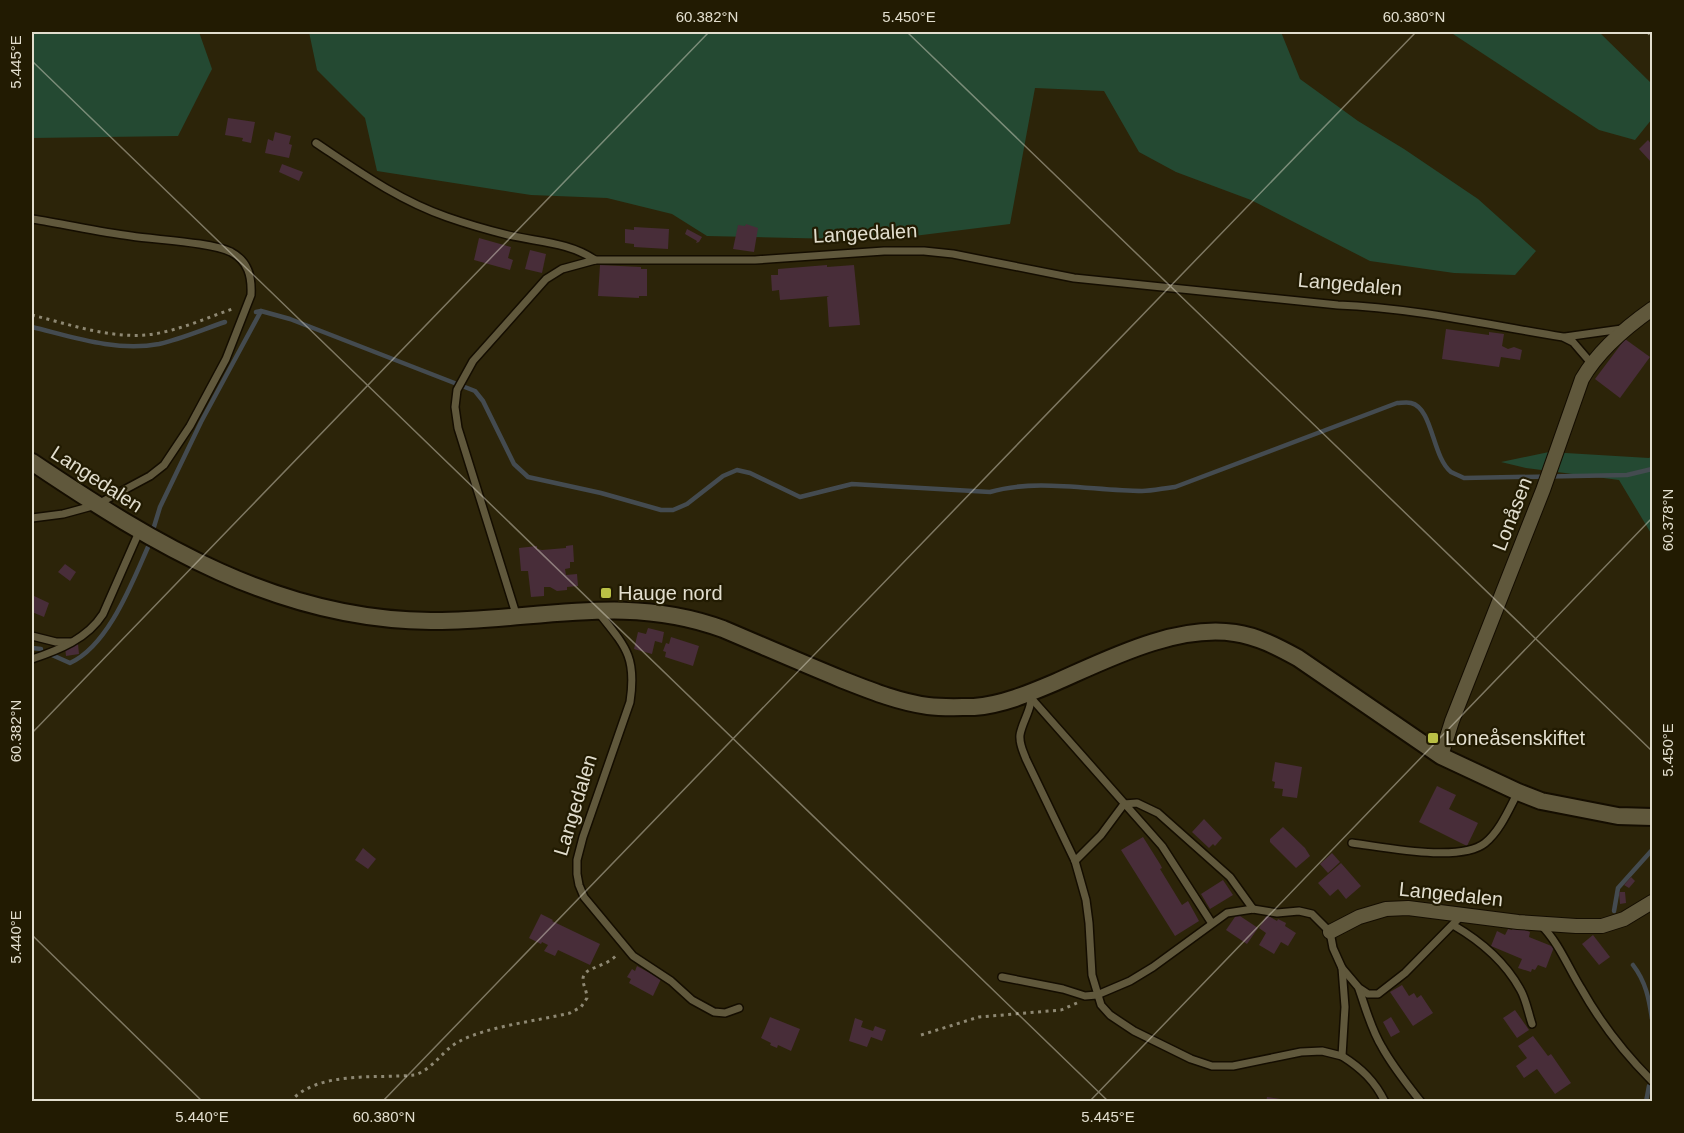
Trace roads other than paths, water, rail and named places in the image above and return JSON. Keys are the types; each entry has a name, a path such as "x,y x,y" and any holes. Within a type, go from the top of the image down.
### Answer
{"main road":[{"name":"Langedalen","path":"32,462 139,532 218,573 269,592 320,607 401,620 471,621 596,610 670,614 704,622 870,690 927,706 977,706 1031,696 1124,654 1165,640 1193,633 1235,633 1278,647 1298,658 1441,756 1518,792 1541,801 1618,816 1653,817"}],"street":[{"name":"Lonåsen","path":"1441,756 1456,711 1555,458 1582,380 1591,363 1627,328 1653,309"},
{"name":"Langedalen","path":"1330,932 1359,916 1386,909 1432,909 1458,920 1576,926 1608,924 1624,919 1653,902"}],"lane":[{"path":"316,143 385,189 415,205 508,235 579,250 595,260"},
{"path":"32,219 129,236 214,247 229,251 246,266 251,275 251,295 226,359 174,452 164,465 150,476 96,506 32,518"},
{"name":"Langedalen","path":"517,617 458,428 455,407 457,390 473,361 546,279 562,269 595,260 755,260 884,251 924,251 953,254 1074,278 1338,305 1374,306 1563,337 1627,328"},
{"path":"1563,337 1573,342 1591,363"},
{"name":"Langedalen","path":"32,659 73,642 90,631 103,614 139,532"},
{"name":"Langedalen","path":"596,610 620,639 632,665 634,680 630,702 577,860 577,874 585,897 633,956 671,981 692,1000 719,1013 739,1008"},
{"path":"32,636 56,642 73,642"},
{"path":"1031,696 1162,846 1211,922"},
{"path":"1031,696 1020,733 1020,744 1076,861 1086,900 1092,975 1101,1005 1110,1015 1134,1031 1191,1059 1212,1066 1233,1066 1301,1052 1322,1051 1342,1056 1370,1078 1384,1101"},
{"name":"Langedalen","path":"1352,843 1451,853 1474,850 1491,838 1518,792"},
{"path":"1076,861 1101,835 1124,804 1137,803 1158,813 1230,877 1253,909"},
{"path":"1002,977 1063,989 1085,996 1097,995 1130,981 1152,967 1227,912 1253,909 1277,913 1299,911 1312,914 1330,932 1333,948 1342,968 1359,988 1368,994 1378,994 1405,973 1458,920 1512,977 1521,990 1532,1024"},
{"path":"1540,923 1556,943 1582,991 1624,1051 1653,1081"},
{"path":"1342,968 1345,1027 1342,1056"},
{"path":"1359,988 1373,1030 1381,1046 1393,1066 1421,1101"}],"waterway":[{"path":"256,312 261,311 290,319 475,391 483,401 514,464 528,477 601,493 661,510 673,510 687,504 723,476 737,470 750,473 800,497 852,484 990,492 1027,486 1142,491 1175,487 1397,403 1411,403 1418,407 1424,414 1445,465 1451,472 1464,478 1627,475 1652,469"},
{"path":"153,530 160,507 201,422 261,311"},
{"path":"32,327 111,345 143,346 167,342 225,322"},
{"path":"52,655 70,663 84,655 96,643 117,612 148,547"},
{"path":"32,648 41,649"},
{"path":"1614,911 1618,888 1652,850"},
{"path":"1633,965 1644,984 1652,1019"},
{"path":"1646,1102 1649,1086"}],"place":[{"name":"Hauge nord","path":"606,593"},
{"name":"Loneåsenskiftet","path":"1433,738"}]}
